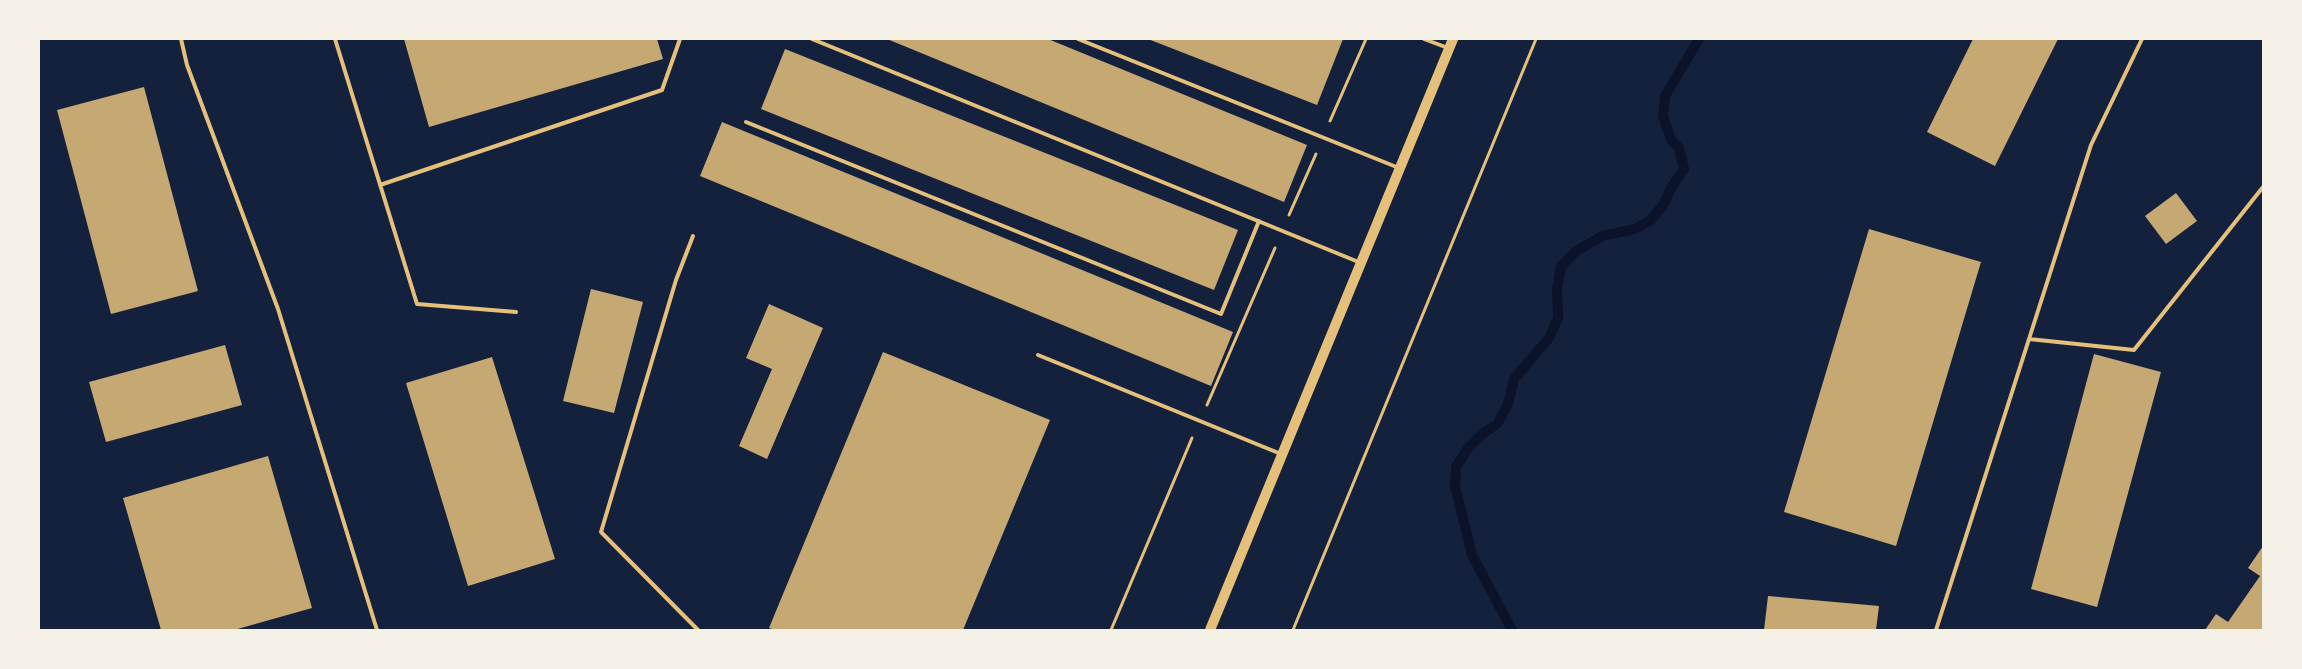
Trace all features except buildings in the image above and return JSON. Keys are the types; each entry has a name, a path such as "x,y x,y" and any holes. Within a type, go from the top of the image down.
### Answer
{"main road":[{"path":"1210,630 1450,44"}],"lane":[{"path":"181,39 187,65 278,308 377,630"},
{"path":"335,39 417,304 516,312"},
{"path":"380,186 662,90 680,39"},
{"path":"812,39 1360,263"},
{"path":"1078,39 1400,168"},
{"path":"1424,39 1450,44"},
{"path":"1936,630 2091,145 2142,39"},
{"path":"746,122 1221,314 1258,221"},
{"path":"2029,339 2134,350 2263,187"},
{"path":"693,236 676,280 601,532 698,630"},
{"path":"1038,355 1282,455"}],"path":[{"path":"1111,630 1144,549 1366,39"},
{"path":"1293,630 1536,39"}],"waterway":[{"path":"1512,630 1472,555 1455,486 1456,467 1468,448 1481,435 1498,423 1508,404 1514,379 1549,338 1558,318 1557,288 1561,267 1575,252 1602,236 1635,229 1651,220 1664,204 1671,188 1684,169 1679,148 1671,140 1663,116 1665,96 1699,39"}]}
